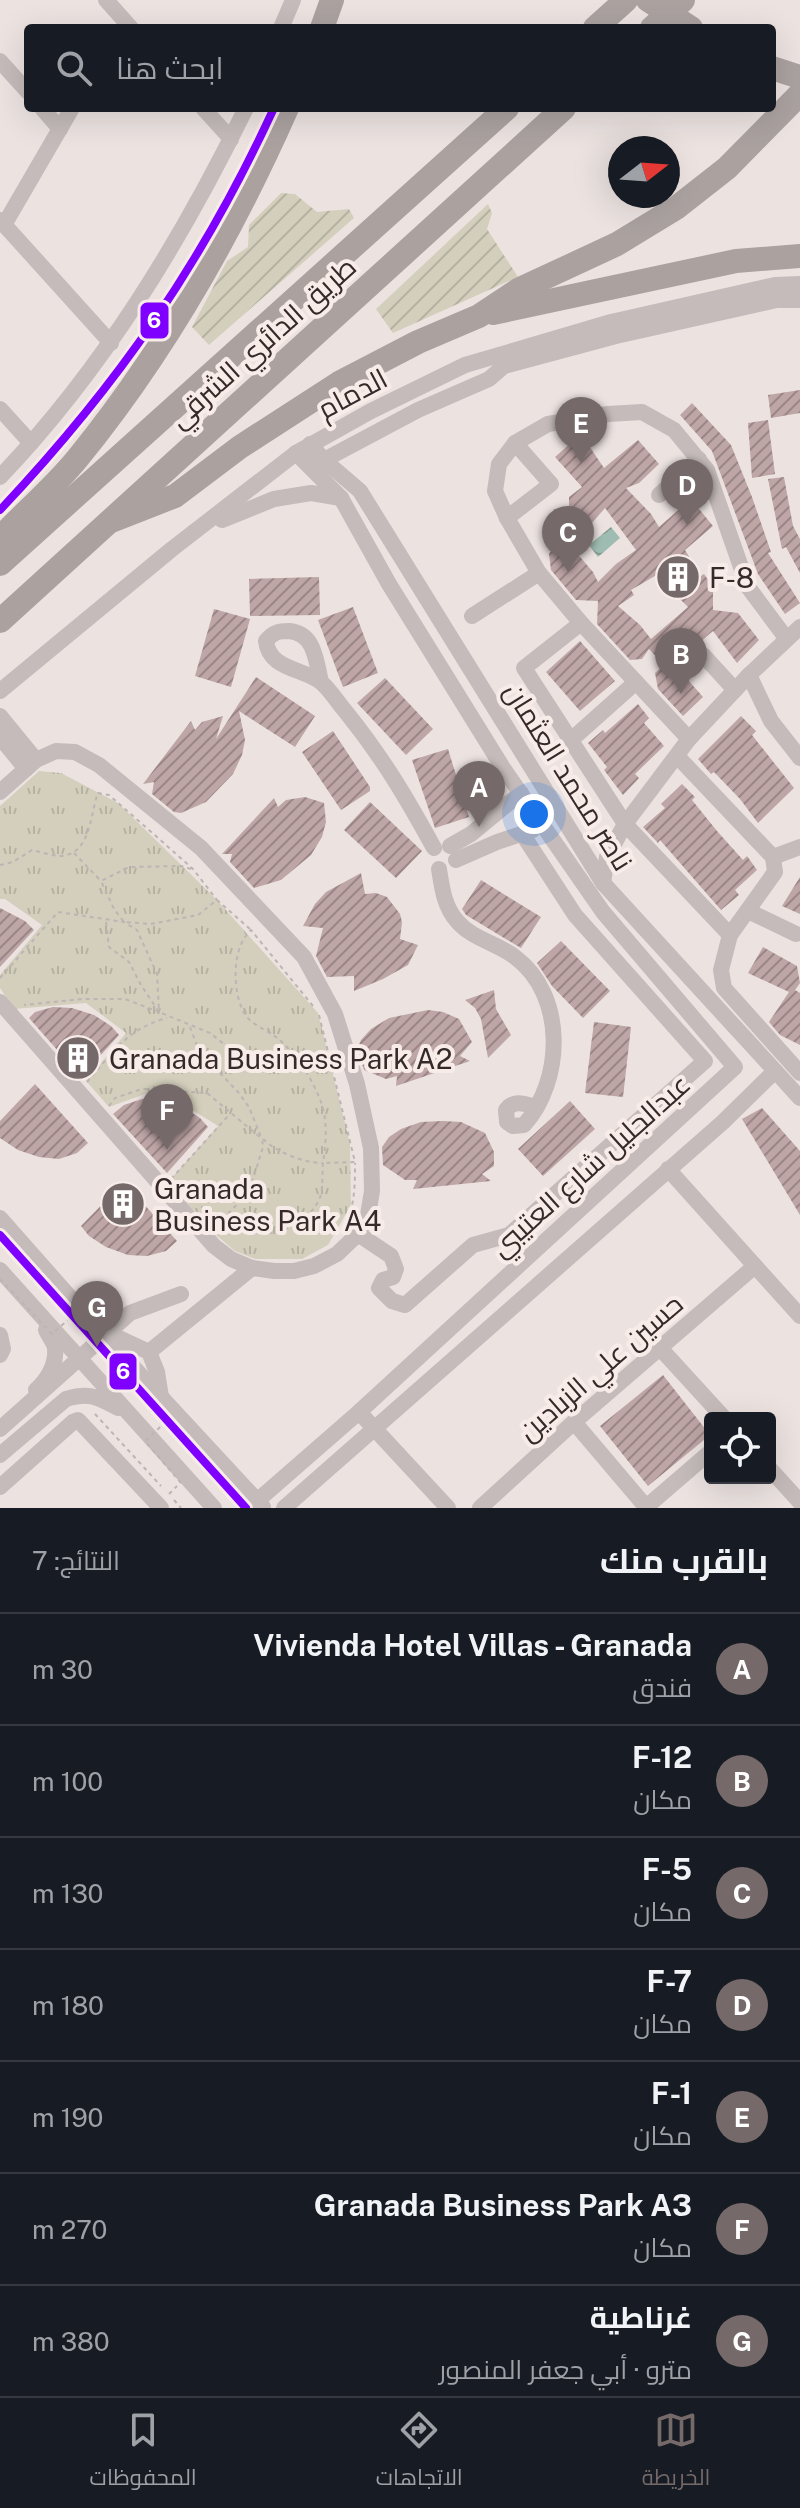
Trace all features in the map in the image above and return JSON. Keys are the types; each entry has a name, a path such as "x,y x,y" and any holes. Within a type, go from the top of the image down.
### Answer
{"highway":[{"path":"323,24 332,0"},
{"path":"599,24 626,0"},
{"path":"648,0 685,24"},
{"path":"656,24 683,0"},
{"path":"776,69 800,77"},
{"path":"111,521 175,496 240,447 339,383 418,342 479,316 518,290 617,244 676,208 727,168 800,94"},
{"path":"0,538 75,461 152,356 183,309 285,112"},
{"name":"طريق الدائري الشرقي","path":"0,564 503,112"},
{"name":"طريق الدائري الشرقي","path":"0,621 560,112"},
{"path":"479,316 736,261 800,256"}],"street":[{"path":"106,0 123,24"},
{"path":"283,24 293,0"},
{"path":"0,61 24,88"},
{"path":"45,112 60,129"},
{"path":"70,112 2,223 111,343"},
{"path":"207,112 231,139"},
{"path":"0,477 111,343 182,232 244,112"},
{"name":"الدمام","path":"0,691 296,453 371,411 465,365 611,322 775,285 800,284"},
{"name":"الدمام","path":"341,498 324,460 418,410 489,379 504,366 616,336 777,300 800,300"},
{"path":"0,409 31,443"},
{"path":"603,883 607,857 625,824 689,739 793,633 748,587 707,470 674,430 642,412 548,424 515,443 499,464 495,491 507,518 539,573 689,739"},
{"path":"507,518 551,484 515,443"},
{"path":"310,444 324,460"},
{"path":"296,453 341,498 389,584 542,826 479,850 447,851"},
{"path":"659,495 699,459"},
{"name":"ناصر محمد العثمان","path":"324,460 360,491 603,883 800,1098"},
{"path":"195,532 274,499 311,493 341,498"},
{"path":"472,616 539,573"},
{"path":"581,623 524,668 625,824 730,935"},
{"path":"703,655 735,690"},
{"path":"749,675 771,721 800,758"},
{"path":"321,682 377,751 447,851"},
{"path":"571,740 636,682"},
{"path":"0,716 31,764"},
{"path":"1,742 31,764"},
{"path":"0,792 31,764 56,751 75,752 99,765 201,848 304,957 335,1014 357,1084 371,1148 372,1191 368,1215 358,1234 337,1254 314,1266 294,1271 252,1268 231,1259 214,1246 2,1005"},
{"path":"677,756 773,857 775,872 730,935 721,970 724,988 800,1073"},
{"path":"521,793 471,834 431,860 439,869 444,899 458,923 516,957 536,981 548,1005 554,1031 554,1060 547,1085 536,1107"},
{"path":"486,821 494,831 497,842"},
{"name":"عبدالجليل شارع العتيبي","path":"257,1506 735,1067 603,912 542,826"},
{"path":"471,834 479,850"},
{"path":"358,1234 391,1256 396,1269 393,1277 383,1280 379,1288 392,1301 405,1305 473,1245 509,1235 705,1061 575,915 523,835"},
{"path":"773,857 800,847"},
{"path":"748,911 796,934"},
{"name":"عبدالجليل شارع العتيبي","path":"284,1508 723,1122 775,1071"},
{"path":"668,1169 800,1316"},
{"path":"0,1218 257,1506"},
{"name":"حسين علي الزبادين","path":"480,1508 574,1422 755,1266"},
{"path":"149,1352 252,1268"},
{"path":"0,1270 214,1508"},
{"path":"0,1429 130,1313 181,1294"},
{"path":"0,1423 41,1386 53,1365 55,1347 36,1310"},
{"path":"98,1329 149,1352 157,1372 161,1397"},
{"path":"0,1335 3,1349 0,1355"},
{"path":"660,1348 719,1412"},
{"path":"0,1455 55,1407 78,1395 92,1395 130,1415"},
{"path":"359,1412 448,1508"},
{"path":"2,1481 78,1420 165,1501"},
{"path":"574,1422 646,1508 704,1457"},
{"path":"776,1476 800,1502"}],"path":[{"path":"0,865 13,862 32,850 60,856 73,852 83,843 90,830 98,793 109,795 193,869 217,900 251,930 318,1013 355,1162 355,1186 348,1219 340,1233"},
{"path":"73,852 101,881 124,922 137,930 157,974 159,1012"},
{"path":"101,881 129,867 181,866 193,869"},
{"path":"0,978 58,912 151,924 198,915 217,900"},
{"path":"106,920 109,947 129,962 159,1012"},
{"path":"190,1025 199,1051 249,1107 262,1138 263,1147 249,1192 225,1217 256,1233 278,1232 291,1227 309,1212 320,1196 326,1133 322,1104 297,1058 274,1036 259,1029 244,1013 236,969 242,938 251,930"},
{"path":"2,1005 125,999 210,1033 239,1056 274,1065 302,1067 329,1062"},
{"path":"78,1092 129,1034 147,1023 169,1017"},
{"path":"101,1118 115,1098 142,1089 207,1093 272,1148 315,1163 355,1162"},
{"path":"163,1188 230,1114"},
{"path":"0,1279 52,1334 77,1312 24,1251"},
{"path":"78,1395 165,1501 181,1508"},
{"path":"165,1501 181,1483 145,1441 172,1416 210,1460"}],"green space":[{"path":"281,193 295,194 317,212 349,209 354,218 209,345 192,327 227,261 248,247 249,225"},
{"path":"488,204 492,213 487,229 518,277 393,333 376,309"},
{"path":"39,771 61,773 118,803 217,900 318,1013 350,1144 351,1205 328,1245 302,1259 255,1259 235,1251 209,1229 169,1181 218,1126 159,1089 109,1107 86,1081 126,1033 86,1003 14,1009 0,988 0,975 42,925 5,899 0,899 0,806"}],"water":[{"path":"611,527 620,538 598,557 589,545"}],"building":[{"path":"800,390 800,413 771,418 768,395"},
{"path":"692,403 731,445 771,552 768,553 800,603 785,614 758,574 712,451 680,415"},
{"path":"768,420 775,474 752,478 748,423"},
{"path":"581,434 604,468 638,440 659,464 639,483 626,488 659,527 691,499 713,526 685,550 701,576 704,574 713,587 713,610 738,613 759,640 737,663 713,631 674,664 703,697 683,716 658,689 655,673 664,665 649,649 642,659 630,660 597,624 598,601 576,600 551,570 549,554 557,543 549,532 548,521 554,509 569,508 569,497 582,487 555,457","holes":["605,508 636,550 598,582 569,544 582,523 591,524","660,573 688,607 651,639 618,606 634,595 631,590"]},
{"path":"784,477 793,526 800,539 800,573 786,547 782,549 768,479"},
{"path":"319,577 320,615 250,616 249,579"},
{"path":"353,607 378,673 343,687 318,620"},
{"path":"214,609 250,619 231,687 195,676"},
{"path":"580,641 615,681 580,711 546,672"},
{"path":"256,677 315,716 295,747 239,711 245,740 233,774 206,802 181,813 174,812 152,794 154,782 143,784 191,721 195,730 202,722 223,716 216,739"},
{"path":"385,678 433,729 406,755 357,703"},
{"path":"638,704 649,718 644,723 664,746 635,774 639,778 623,795 588,743 603,730 605,733"},
{"path":"741,716 756,731 752,735 794,788 758,823 740,799 698,759"},
{"path":"333,731 370,787 370,791 341,810 302,752"},
{"path":"448,749 469,817 435,828 412,760"},
{"path":"682,784 695,797 692,800 717,831 743,860 747,856 757,870 735,890 739,895 721,910 660,840 658,843 643,827 665,808 661,804"},
{"path":"305,797 324,803 326,822 322,837 311,855 281,880 254,888 230,862 232,854 222,854 274,798 278,807 286,800"},
{"path":"370,802 422,851 396,878 344,830"},
{"path":"361,873 365,894 376,893 387,897 400,914 400,939 418,945 408,965 354,991 354,976 327,977 316,956 323,928 303,926 326,892"},
{"path":"800,877 800,914 782,906"},
{"path":"481,880 541,917 521,948 466,915 462,909"},
{"path":"0,908 25,921 34,930 0,967"},
{"path":"561,941 610,991 583,1018 552,986 537,963"},
{"path":"763,947 797,966 800,983 795,990 800,993 800,1045 780,1035 769,1022 789,992 748,973"},
{"path":"494,990 496,1009 511,1035 488,1058 481,1019 475,1008 465,1000"},
{"name":"Granada Business Park A2","path":"53,1007 72,1008 94,1015 119,1035 81,1077 29,1018 35,1012"},
{"path":"428,1010 459,1019 472,1042 460,1056 470,1061 396,1086 397,1076 386,1079 364,1070 357,1049 371,1029 389,1018"},
{"path":"594,1022 631,1027 623,1097 585,1093"},
{"path":"35,1084 88,1143 77,1153 59,1159 39,1157 18,1150 0,1138 0,1121"},
{"path":"142,1099 161,1100 183,1107 208,1127 167,1173 113,1114 124,1105"},
{"path":"570,1101 595,1129 543,1176 518,1149"},
{"path":"762,1108 800,1151 800,1215 742,1119"},
{"path":"421,1122 461,1122 485,1133 494,1152 494,1166 482,1174 491,1181 413,1189 417,1180 405,1180 383,1165 382,1147 389,1137"},
{"name":"Granada Business Park A4","path":"124,1182 177,1241 166,1251 147,1256 128,1255 106,1247 89,1236 81,1226"},
{"path":"663,1375 704,1427 704,1440 648,1486 600,1426"}],"transit line":[{"name":"6","path":"0,510 82,416 154,321 217,219 272,112"},
{"name":"6","path":"0,1235 246,1508"}],"place":[{"name":"F-1","path":"581,463"},
{"name":"F-7","path":"687,525"},
{"name":"F-5","path":"568,572"},
{"name":"F-8","path":"678,577"},
{"name":"F-12","path":"681,694"},
{"name":"Vivienda Hotel Villas - Granada","path":"479,827"},
{"name":"Granada Business Park A2","path":"78,1058"},
{"name":"Granada Business Park A3","path":"167,1150"},
{"name":"Granada Business Park A4","path":"123,1204"},
{"name":"غرناطية","path":"97,1347"}]}
